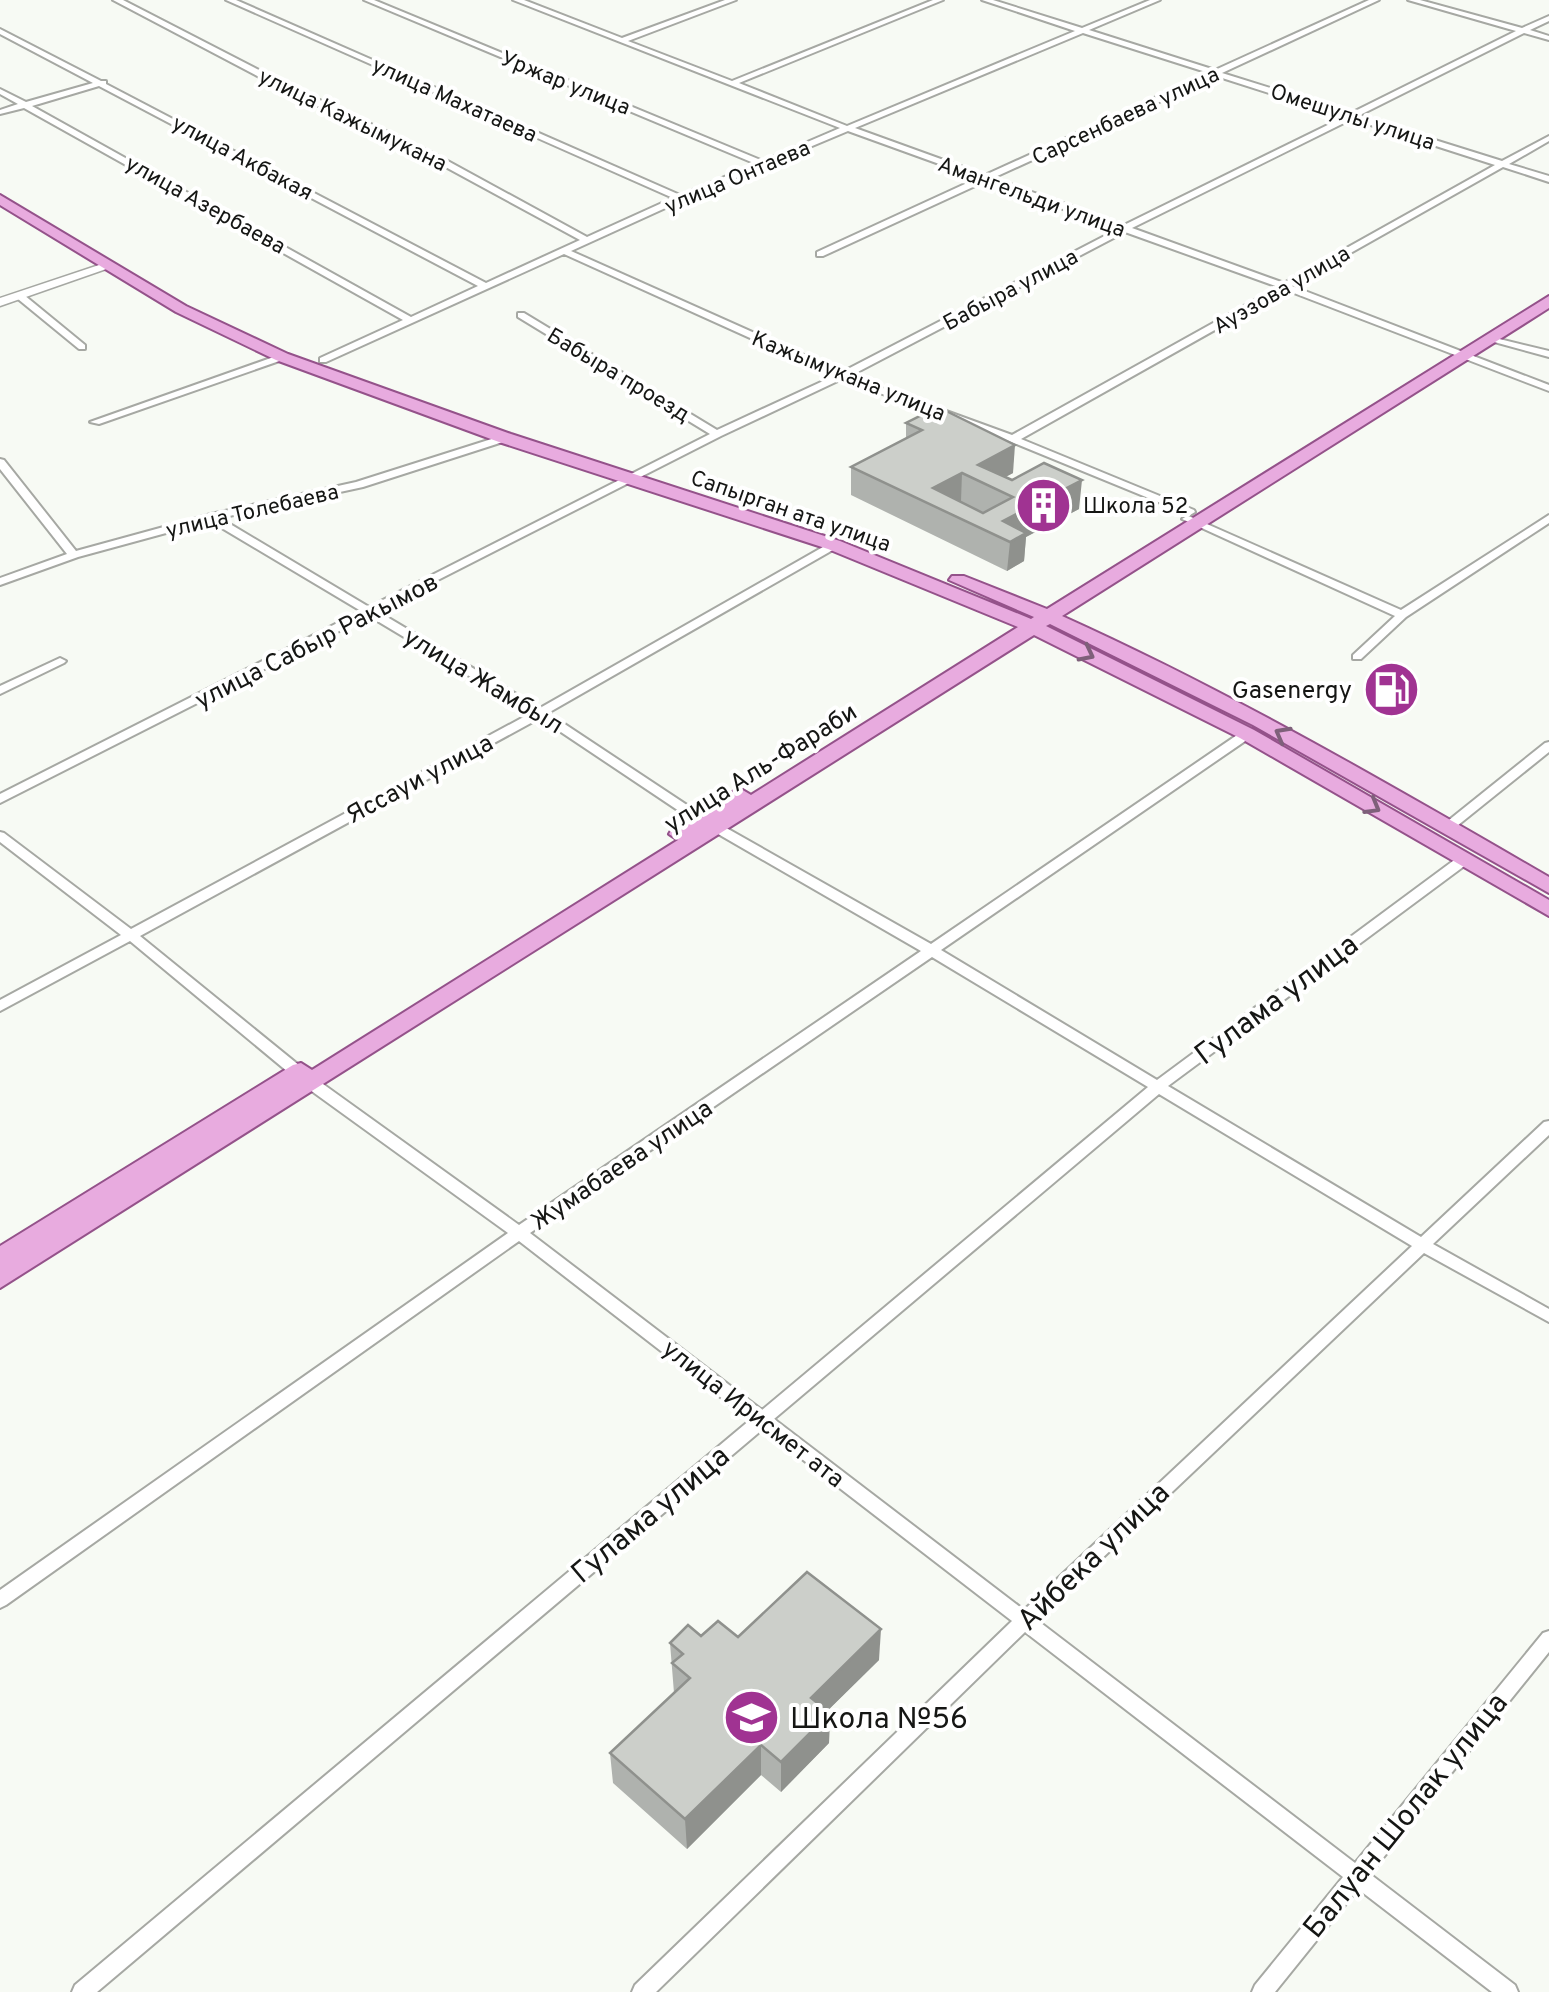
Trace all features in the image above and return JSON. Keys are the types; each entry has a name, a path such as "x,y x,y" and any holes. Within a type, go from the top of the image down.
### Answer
{"main road":[{"name":"Сапырган ата улица","path":"0,185 170,292 323,360 1033,618 1247,734 1549,909"},
{"name":"Сапырган ата улица","path":"0,199 181,309 282,357 505,438 844,537 1033,618 1265,725 1549,886"},
{"name":"улица Аль-Фараби","path":"0,1278 304,1078 1454,354 1549,288"},
{"name":"улица Аль-Фараби","path":"1454,354 1490,338 1549,301"},
{"name":"улица Аль-Фараби","path":"0,1258 304,1078"}],"street":[{"name":"улица Кажымукана","path":"117,0 289,89 432,156 588,241"},
{"name":"улица Махатаева","path":"230,0 680,198"},
{"name":"Уржар улица","path":"368,0 764,164"},
{"name":"Амангельди улица","path":"517,0 849,129 1287,286 1549,388"},
{"path":"624,40 732,0"},
{"path":"733,83 938,0"},
{"name":"Омешулы улица","path":"986,0 1549,179"},
{"name":"улица Онтаева","path":"323,360 680,198 1156,0"},
{"name":"Сарсенбаева улица","path":"820,254 1375,0"},
{"path":"1412,0 1433,2 1549,38"},
{"name":"Бабыра улица","path":"640,476 1549,18"},
{"name":"улица Акбакая","path":"0,31 485,286"},
{"path":"0,112 103,82"},
{"name":"улица Азербаева","path":"0,91 410,320"},
{"name":"Ауэзова улица","path":"1014,439 1549,138"},
{"name":"Кажымукана улица","path":"567,252 842,376 1014,439 1402,615"},
{"path":"0,302 21,298 105,266"},
{"path":"21,298 82,346"},
{"name":"Бабыра проезд","path":"521,315 717,434"},
{"path":"1490,338 1549,354"},
{"path":"94,422 282,357"},
{"name":"улица Толебаева","path":"0,582 74,556 211,517 359,486 505,438"},
{"path":"0,462 74,556"},
{"name":"улица Сабыр Ракымов","path":"0,799 640,476"},
{"name":"улица Жамбыл","path":"211,517 540,713 709,824 934,952 1420,1244 1549,1316"},
{"path":"1357,657 1402,615 1549,518"},
{"name":"Яссауи улица","path":"0,1006 540,713 834,544"},
{"path":"0,690 60,661"},
{"name":"Жумабаева улица","path":"0,1600 520,1233 1247,734"},
{"path":"1448,828 1549,746"},
{"name":"улица Ирисмет ата","path":"0,836 128,934 304,1078 520,1233 1508,1992"},
{"name":"Гулама улица","path":"82,1992 1160,1085 1462,861"},
{"name":"Айбека улица","path":"642,1992 1024,1621 1549,1126"},
{"name":"Балуан Шолак улица","path":"1262,1992 1549,1639"}],"building":[{"path":"938,407 1015,445 978,465 1012,480 1044,463 1082,480 1003,521 1026,533 1010,542 851,467 922,430 906,423","holes":["962,473 1013,497 983,513 933,488"]},
{"name":"Школа №56","path":"807,1572 881,1629 811,1698 830,1713 781,1762 761,1745 685,1819 610,1753 690,1678 672,1663 683,1654 670,1643 688,1625 701,1636 718,1621 738,1637"}],"place":[{"name":"Школа 52","path":"1044,505"},
{"name":"Gasenergy","path":"1391,689"},
{"name":"Школа №56","path":"751,1718"}]}
